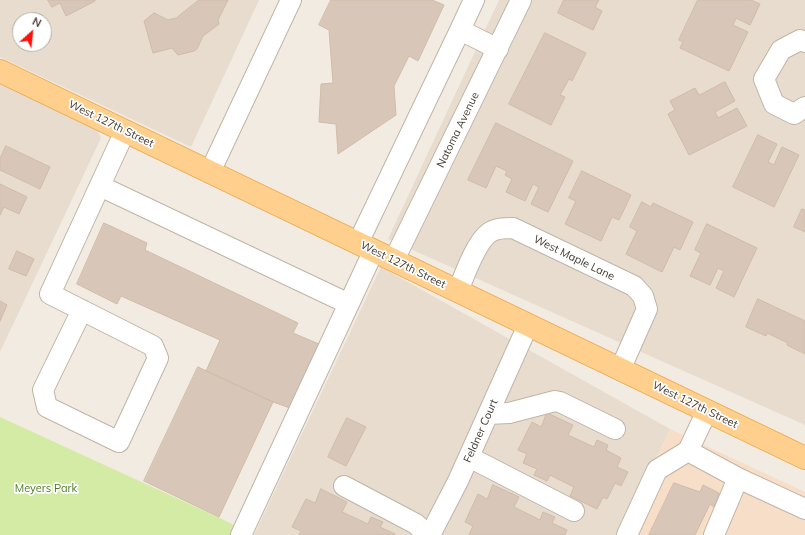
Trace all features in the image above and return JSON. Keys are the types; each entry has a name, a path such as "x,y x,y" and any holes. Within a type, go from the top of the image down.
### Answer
{"main road":[{"name":"West 127th Street","path":"0,71 805,458"}],"street":[{"path":"210,172 291,0"},
{"path":"240,535 349,304 366,247 473,0"},
{"name":"Natoma Avenue","path":"394,260 521,0"},
{"path":"460,30 498,49"},
{"path":"805,42 800,40 781,50 764,79 774,104 794,114 805,107"},
{"path":"82,310 43,390 46,407 119,442 158,358 153,346 82,310 50,294 125,131"},
{"path":"100,186 349,304"},
{"name":"West Maple Lane","path":"458,291 479,243 489,232 502,228 513,228 634,286 643,296 647,309 620,370"},
{"name":"Feldner Court","path":"430,535 458,481 528,325"},
{"path":"488,414 509,414 555,401 560,402 615,429"},
{"path":"627,535 657,470 688,451 707,411"},
{"path":"688,451 738,478 805,509"},
{"path":"469,457 574,511"},
{"path":"714,535 738,478"},
{"path":"344,486 416,524 427,535"}],"shaded area":[{"path":"0,0 259,0 191,147 0,57"},
{"path":"499,0 805,0 805,425 388,239"},
{"path":"0,83 97,130 101,138 0,352"},
{"path":"381,267 670,429 620,535 254,535"},
{"path":"670,429 805,492 805,535 620,535"}],"green space":[{"name":"Meyers Park","path":"0,417 243,530 240,535 0,535"}],"building":[{"path":"48,0 95,1 66,16 60,3 52,7"},
{"path":"199,0 228,0 218,20 219,24 203,36 197,49 194,51 178,55 172,48 153,53 144,21 154,13 168,20 176,18"},
{"path":"331,0 432,0 444,5 418,61 409,56 394,86 396,115 338,154 336,124 319,122 321,84 333,83 329,30 319,25"},
{"path":"564,0 599,0 595,7 602,11 593,30 558,13"},
{"path":"698,0 751,0 760,4 750,25 736,18 733,25 748,32 729,71 680,48 683,42 679,40"},
{"path":"545,33 586,53 572,81 569,79 560,95 565,97 551,125 509,104"},
{"path":"725,82 735,101 715,112 718,118 737,108 747,126 689,155 668,114 675,110 670,101 695,88 699,95"},
{"path":"496,123 573,161 548,212 531,204 539,187 533,184 525,201 506,192 512,179 505,175 507,171 496,166 486,188 468,180"},
{"path":"758,135 777,144 768,162 774,165 782,147 799,155 774,207 733,187"},
{"path":"6,146 50,167 40,189 0,170 0,159"},
{"path":"582,171 631,195 619,220 612,217 601,241 565,224 576,201 569,198"},
{"path":"0,184 27,197 19,214 4,207 0,215"},
{"path":"642,202 651,207 653,203 693,222 680,250 674,247 662,272 626,254 637,231 630,227"},
{"path":"802,209 805,210 805,232 794,227"},
{"path":"104,223 147,243 145,250 298,323 293,333 319,344 290,408 273,402 206,371 220,340 121,296 117,304 77,284"},
{"path":"707,224 757,248 734,297 716,288 724,271 718,268 710,285 690,276 701,253 695,250"},
{"path":"17,251 34,259 26,276 9,269"},
{"path":"758,299 805,321 805,354 787,345 788,343 767,333 766,336 746,327"},
{"path":"0,301 7,305 0,321"},
{"path":"198,367 273,402 219,517 144,481"},
{"path":"547,413 573,425 568,435 594,447 597,440 608,445 606,450 621,458 617,467 628,472 621,486 615,483 607,499 603,497 597,509 570,496 574,487 550,475 547,481 534,475 537,469 523,463 527,454 518,450 532,422 541,427"},
{"path":"347,418 366,427 346,466 328,457"},
{"path":"674,483 700,492 703,485 719,493 714,507 710,504 695,535 649,535"},
{"path":"493,485 519,497 514,507 540,520 543,512 555,517 552,523 567,530 565,535 469,535 473,526 465,522 478,494 487,499"},
{"path":"321,489 347,502 342,512 368,524 371,517 383,522 380,527 395,535 299,535 301,531 292,527 306,499 315,503"}]}
